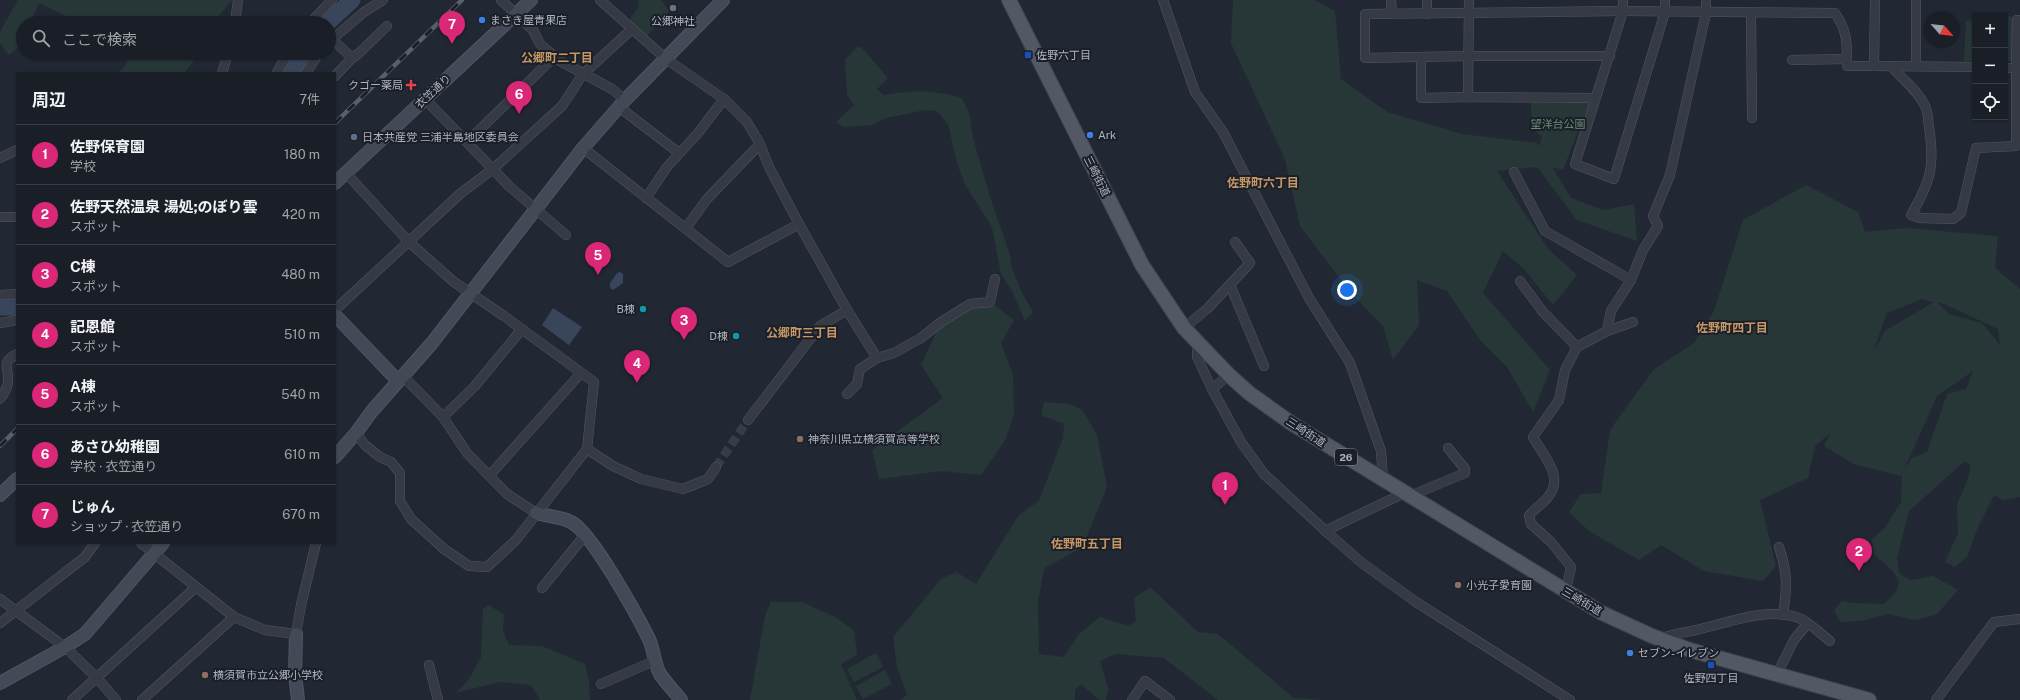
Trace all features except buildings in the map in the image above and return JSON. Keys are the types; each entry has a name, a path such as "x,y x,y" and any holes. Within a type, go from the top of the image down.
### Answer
{"main road":[{"name":"三崎街道","path":"1010,0 1142,265 1184,328 1197,343 1249,393 1291,423 1602,613 1660,639 1690,650 1869,700"}],"street":[{"path":"236,16 238,0"},
{"path":"317,16 332,0"},
{"path":"336,36 364,12 383,0"},
{"path":"501,0 533,30 540,44 555,56 583,74 612,88 622,103 680,153"},
{"name":"衣笠通り","path":"336,182 531,0"},
{"path":"600,0 666,59 724,99 747,122 760,144 799,224 847,310 878,358"},
{"path":"336,456 356,433 372,411 432,343 583,148 622,103 722,0"},
{"path":"1162,0 1195,92 1223,132 1305,292 1350,363 1381,451 1383,480"},
{"path":"1391,0 1392,14"},
{"path":"1427,0 1427,14"},
{"path":"1468,97 1469,0"},
{"path":"1623,0 1623,11 1610,56 1595,98 1575,164 1614,179 1665,12 1666,0"},
{"path":"1607,331 1611,311 1631,280 1643,250 1658,226 1653,216 1670,175 1706,12 1706,0"},
{"path":"1874,66 1875,0"},
{"path":"1916,0 1916,66"},
{"path":"1610,56 1365,58 1365,14 1623,11 1835,13 1842,23 1847,36 1847,66 1972,67"},
{"path":"1751,13 1752,118"},
{"path":"1891,66 1915,90 1926,106 1932,146 1932,166 1924,193 1911,215 1920,218 1953,219 1961,213 1976,148 2016,146 2018,121 2017,20 2020,20"},
{"path":"336,75 387,26"},
{"path":"336,309 461,193 493,170 562,106 583,74 632,29"},
{"path":"336,44 352,58"},
{"path":"467,142 555,56"},
{"path":"1421,58 1422,98 1595,98"},
{"path":"1792,60 1847,59"},
{"path":"222,72 226,60"},
{"path":"278,72 284,60"},
{"path":"307,72 314,60"},
{"path":"425,99 493,170 535,210 566,235"},
{"path":"646,198 667,167 698,133 724,99"},
{"path":"686,228 707,199 760,144"},
{"path":"583,148 728,262 799,224"},
{"path":"0,158 16,150"},
{"path":"1514,172 1545,231 1631,280"},
{"path":"346,173 409,242 454,282 522,329 594,382 587,449 516,540 487,567 469,566 444,549 411,519 400,501 400,473 391,462 380,457 365,445 356,433"},
{"path":"0,217 16,217"},
{"path":"1184,328 1208,308 1250,263 1235,242"},
{"path":"848,394 857,384 860,369 878,358 894,353 921,338 941,322 970,304 990,302 995,279"},
{"path":"1520,281 1543,312 1577,347"},
{"path":"1230,286 1264,366"},
{"path":"0,295 16,294"},
{"path":"748,420 820,326 847,310"},
{"path":"336,316 401,379 443,417 467,453 507,494 536,513 573,522 585,535 605,562 650,641 654,661 661,675 681,700"},
{"path":"0,323 16,320"},
{"path":"1564,590 1568,581 1571,567 1551,542 1531,524 1529,516 1533,510 1543,504 1554,491 1556,475 1532,437 1559,400 1565,370 1577,347 1607,331 1632,322"},
{"path":"443,417 474,387 522,329"},
{"path":"1197,343 1197,357 1212,389 1241,442 1264,474 1362,563 1416,602 1570,700"},
{"path":"0,399 8,383 5,365 7,360 16,355"},
{"path":"490,475 581,373"},
{"path":"1212,389 1229,375"},
{"path":"1325,531 1407,495 1465,473 1465,469 1448,448"},
{"path":"587,449 613,466 641,479 683,489 708,479 716,467"},
{"path":"0,495 16,480"},
{"path":"542,588 585,535"},
{"path":"0,623 85,557 94,544"},
{"path":"142,544 234,617 265,630 296,634"},
{"path":"0,683 65,647 85,634 153,552 162,544"},
{"path":"298,700 295,674 296,634 301,605 316,544"},
{"path":"1779,547 1786,566 1787,588 1783,615"},
{"path":"72,700 196,587"},
{"path":"0,599 65,647 97,678 116,700"},
{"path":"1660,639 1676,632 1703,629 1730,620 1758,616 1783,615 1801,619 1830,641"},
{"path":"142,700 234,617"},
{"path":"1936,700 1994,622 2020,620"},
{"path":"1777,674 1794,640 1807,624"},
{"path":"601,684 654,661"},
{"path":"429,665 438,700"},
{"path":"1132,700 1145,681 1170,700"}],"green space":[{"path":"18,0 232,0 218,16 66,16 39,3 33,16 16,16 16,49 9,55 0,43 0,32"},
{"path":"639,0 661,0 669,11 647,36 628,21 638,8"},
{"name":"望洋台公園","path":"1233,0 1315,0 1335,11 1341,79 1387,112 1462,134 1537,143 1539,146 1542,137 1532,128 1531,103 1589,103 1563,170 1552,167 1571,198 1603,210 1634,204 1637,241 1577,220 1537,167 1497,171 1548,249 1577,275 1553,305 1524,269 1503,251 1483,293 1550,370 1533,412 1507,367 1481,341 1447,291 1417,280 1419,325 1393,360 1383,326 1350,292 1300,226 1285,159 1231,43"},
{"path":"2012,16 2012,61 2008,61 2008,17"},
{"path":"1972,20 1972,61 1964,61 1966,21"},
{"path":"857,47 862,48 888,78 877,89 884,95 904,92 933,92 962,98 969,113 973,138 990,197 1010,255 1011,266 1021,291 1033,312 1025,321 1012,291 1001,274 992,227 966,186 958,166 948,124 937,111 925,110 886,118 872,125 843,127 836,122 854,105 847,95 845,60"},
{"path":"127,60 194,60 185,72 120,72 125,66"},
{"path":"1806,185 1858,212 1865,232 1906,228 1998,236 1995,268 2020,289 2020,497 2003,500 1994,495 1978,527 1967,557 1955,567 1945,562 1958,533 1957,504 1967,482 1971,466 1965,461 1909,511 1897,558 1899,573 1910,580 1933,576 1958,590 1937,614 1915,620 1888,614 1861,621 1840,622 1834,610 1842,601 1852,603 1884,604 1896,592 1899,582 1894,572 1874,554 1872,539 1885,528 1901,502 1902,474 1901,476 1854,464 1824,446 1830,433 1815,446 1808,478 1760,500 1776,566 1763,581 1704,571 1661,545 1639,560 1589,531 1569,512 1581,494 1601,493 1610,430 1653,370 1694,343 1714,311 1743,220","holes":["1922,299 1934,302 1886,330 1873,352 1887,313","1937,302 1998,329 2000,345 1982,323 1949,314","1973,371 1966,389 1947,394 1927,452 1912,458 1904,470 1937,396"]},
{"path":"990,302 1014,320 1001,343 1013,375 1014,415 1005,440 981,475 942,471 879,479 872,450 943,398 921,365 941,322 970,304"},
{"path":"1044,402 1070,404 1082,410 1097,435 1107,487 1082,548 1044,568 1038,603 1039,654 1064,657 1079,634 1100,617 1128,626 1136,621 1134,598 1150,587 1198,632 1218,634 1294,698 1323,700 1218,700 1164,658 1116,654 1100,661 1108,688 1106,700 1099,700 1081,684 1075,690 1075,700 901,700 907,695 897,666 893,637 941,579 956,572 976,584 1019,515 1039,501 1063,438 1064,424 1041,415"},
{"path":"771,602 802,602 837,618 854,631 857,655 841,664 857,700 750,700 765,616"},
{"path":"489,605 504,615 503,631 509,645 542,646 585,664 589,682 590,700 540,700 531,685 499,682 456,693 470,678 481,657 483,609"},
{"path":"876,653 883,667 854,682 847,669"},
{"path":"885,670 892,684 863,699 856,686"}],"water":[{"path":"620,272 623,274 623,283 613,290 610,288 610,283 617,273"},
{"path":"553,308 582,327 569,345 542,325"}],"waterway":[{"path":"335,16 352,0"},
{"path":"292,72 299,60"},
{"path":"0,307 16,307"}],"tunnel":[{"path":"716,467 748,420"}],"railway":[{"path":"336,122 462,0"},
{"path":"0,446 16,430"}],"place":[{"name":"公郷神社","path":"673,8"},
{"name":"まさき屋青果店","path":"482,20"},
{"name":"じゅん","path":"452,44"},
{"name":"佐野六丁目","path":"1028,55"},
{"name":"クゴー薬局","path":"411,85"},
{"name":"あさひ幼稚園","path":"519,114"},
{"name":"Ark","path":"1090,135"},
{"name":"日本共産党 三浦半島地区委員会","path":"354,137"},
{"name":"A棟","path":"598,275"},
{"name":"B棟","path":"643,309"},
{"name":"D棟","path":"736,336"},
{"name":"C棟","path":"684,340"},
{"name":"記恩館","path":"637,383"},
{"name":"神奈川県立横須賀高等学校","path":"800,439"},
{"name":"佐野保育園","path":"1225,505"},
{"name":"佐野天然温泉 湯処;のぼり雲","path":"1859,571"},
{"name":"小光子愛育園","path":"1458,585"},
{"name":"セブン-イレブン","path":"1630,653"},
{"name":"佐野四丁目","path":"1711,665"},
{"name":"横須賀市立公郷小学校","path":"205,675"}],"district":[{"name":"公郷町二丁目","path":"557,58"},
{"name":"佐野町六丁目","path":"1263,183"},
{"name":"佐野町四丁目","path":"1732,328"},
{"name":"公郷町三丁目","path":"802,333"},
{"name":"佐野町五丁目","path":"1087,544"}]}
